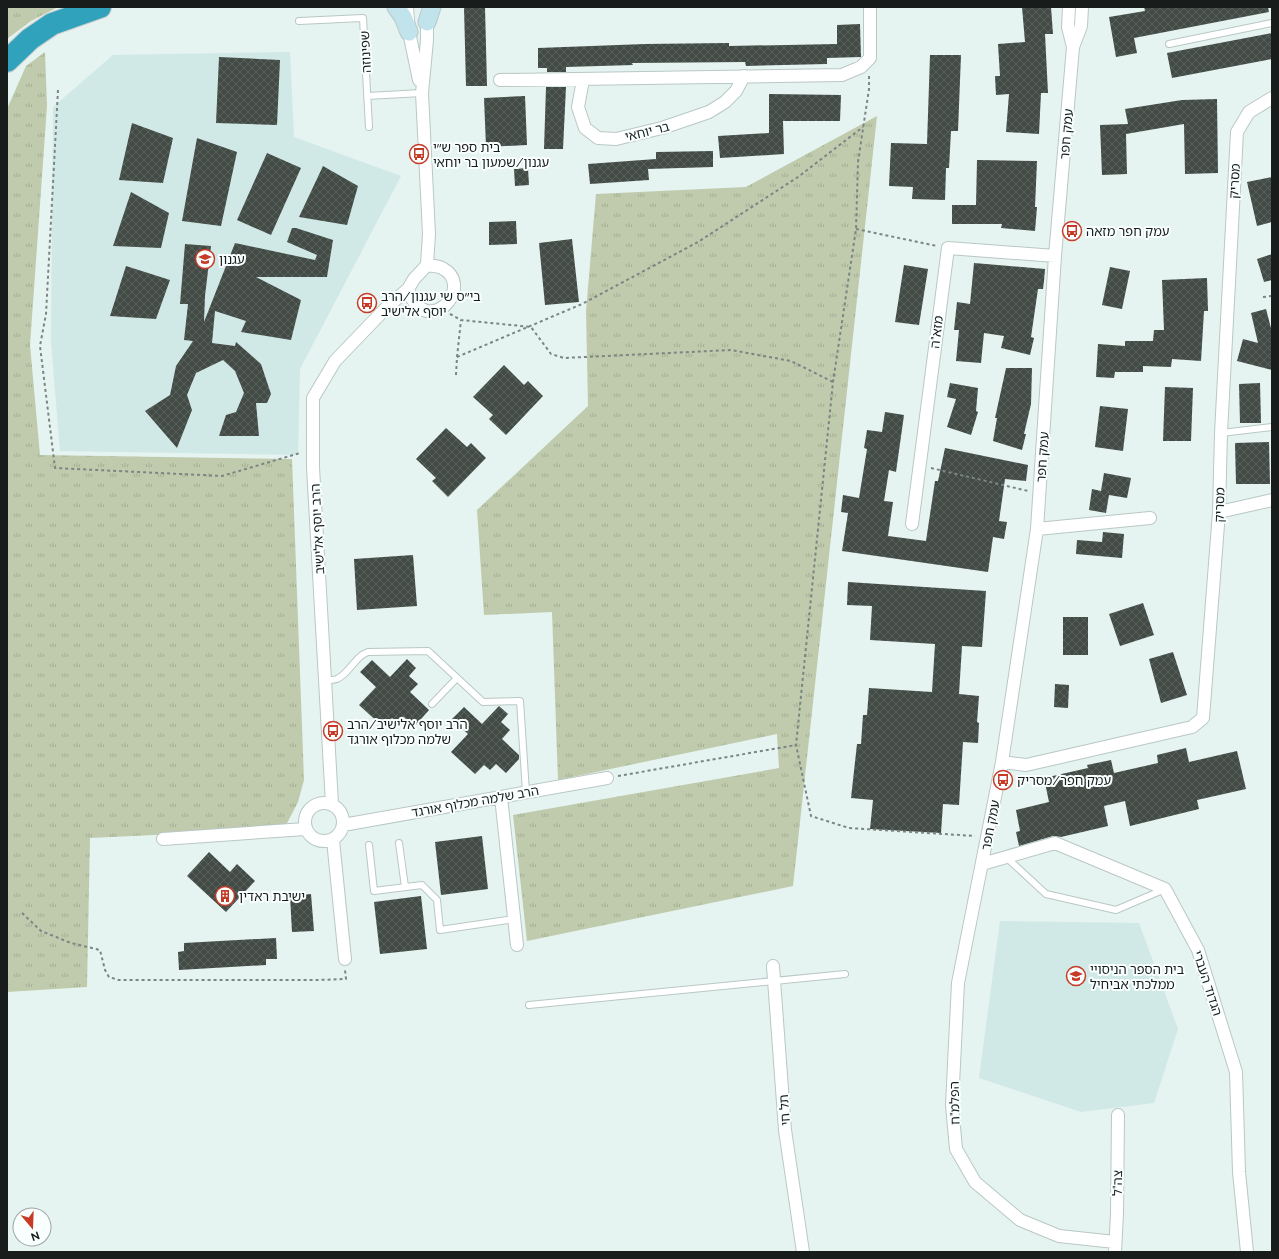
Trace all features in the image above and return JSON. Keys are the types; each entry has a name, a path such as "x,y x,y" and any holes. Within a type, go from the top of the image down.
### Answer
{"highway":[{"path":"7,61 30,39 52,24 100,7"}],"main road":[{"path":"396,7 403,17 409,32"}],"street":[{"path":"407,7 409,32 422,93"},
{"path":"500,80 584,80 842,75 861,67 870,58 870,7"},
{"name":"עמק חפר","path":"1069,7 1068,27 1073,47"},
{"name":"עמק חפר","path":"982,864 1002,762 1037,529 1055,256 1073,47 1081,26 1082,7"},
{"path":"427,265 442,268 452,278 454,285 454,292 447,305 433,311 419,307 414,302 408,289 414,279 427,265 429,234 422,93 428,12"},
{"name":"בר יוחאי","path":"584,80 578,107 585,128 598,138 616,139 662,128 709,112 725,102 736,91 744,76"},
{"name":"מסריק","path":"1002,762 1026,765 1192,727 1203,718 1219,512 1221,433 1236,132 1249,112 1271,98"},
{"path":"948,248 1055,256"},
{"name":"מזא\"ה","path":"912,524 948,248"},
{"name":"הרב יוסף אלישיב","path":"332,804 313,450 313,398 335,361 370,324 408,289"},
{"path":"1219,512 1272,500"},
{"path":"1037,529 1150,518"},
{"name":"הרב שלמה מכלוף אורגד","path":"343,825 607,778"},
{"path":"501,797 517,945"},
{"path":"319,803 332,804 341,813 343,825 338,836 333,840 320,842 309,835 305,830 305,816 308,810 319,803"},
{"path":"163,839 305,830"},
{"path":"333,840 345,958"},
{"path":"982,864 1056,843 1165,889"},
{"name":"הפלמ\"ח","path":"982,864 958,982 952,1105 956,1149 975,1182 1020,1220 1059,1236 1115,1247"},
{"name":"הגדוד העברי","path":"1165,889 1198,950 1236,1072 1239,1172 1247,1252"},
{"name":"תל חי","path":"773,966 785,1130 795,1208 803,1252"},
{"name":"צה\"ל","path":"1115,1247 1118,1115"}],"lane":[{"name":"שפינוזה","path":"299,21 363,18 369,127"},
{"path":"1169,44 1272,23"},
{"path":"367,96 422,93"},
{"path":"1221,433 1272,427"},
{"path":"325,681 336,679 341,676 363,654 368,652 428,651 483,702 520,701 526,792"},
{"path":"432,704 457,678"},
{"path":"400,843 404,887"},
{"path":"369,845 374,892 422,885 437,900 440,930 514,919"},
{"path":"1006,857 1046,894 1116,910 1165,889"},
{"path":"529,1005 845,974"}],"path":[{"path":"870,58 869,89 858,162 856,229 833,382 796,745 811,816 849,828 988,836"},
{"path":"58,90 46,314 40,346 55,468 222,476 313,450"},
{"path":"457,357 531,327 582,304 698,242 798,177 863,127"},
{"path":"856,229 948,248"},
{"path":"1263,297 1272,296"},
{"path":"440,309 461,320 531,327 551,354 564,358 730,350 791,360 833,382"},
{"path":"456,375 461,320"},
{"path":"919,465 1039,494"},
{"path":"607,778 796,745"},
{"path":"22,913 41,931 71,943 100,950 105,970 109,978 119,980 346,979 345,958"}],"shaded area":[{"name":"עגנון","path":"290,52 294,137 401,176 300,369 298,455 60,451 51,342 53,107 113,55"},
{"name":"בית הספר הניסויי ממלכתי אביחיל","path":"1000,921 1139,923 1178,1029 1154,1103 1081,1112 979,1078"}],"green space":[{"path":"7,7 58,7 31,21 7,39"},
{"path":"45,52 47,106 30,345 40,455 292,459 304,780 298,802 284,829 90,838 87,987 7,992 7,109 26,66"},
{"path":"877,116 793,886 527,941 513,815 779,768 777,734 558,780 552,612 484,615 477,510 588,406 586,311 596,194 746,187"}],"building":[{"path":"464,7 485,7 487,86 466,86"},
{"path":"1022,7 1051,7 1053,34 1045,34 1048,93 1041,93 1039,134 1006,132 1009,94 996,95 995,76 1000,76 998,44 1025,42"},
{"path":"1144,7 1268,7 1269,12 1134,38 1137,53 1116,57 1109,17 1145,11"},
{"path":"860,24 861,57 827,58 827,64 746,66 745,62 632,63 633,65 566,67 566,72 547,72 547,68 538,68 538,48 645,44 729,43 729,46 837,44 837,25"},
{"path":"1272,33 1272,59 1172,78 1167,53"},
{"path":"930,55 961,55 958,131 951,131 949,168 946,168 945,200 912,199 913,187 889,186 891,143 927,144"},
{"path":"219,57 280,60 277,125 216,123"},
{"path":"546,87 566,87 563,149 544,149"},
{"path":"769,94 841,95 840,121 783,121 784,154 720,158 718,136 769,133"},
{"path":"525,96 527,145 486,147 484,98"},
{"path":"1217,99 1218,173 1185,174 1184,124 1126,134 1127,174 1102,175 1100,125 1128,124 1125,109 1182,100"},
{"path":"132,123 173,138 163,183 119,180"},
{"path":"197,138 237,152 221,226 182,221"},
{"path":"713,151 713,167 648,169 649,180 590,184 588,164 656,159 656,152"},
{"path":"267,153 301,168 271,235 237,220"},
{"path":"977,160 1037,161 1035,207 1037,207 1035,231 1001,228 1002,224 952,224 952,205 976,205"},
{"path":"323,166 358,186 347,225 299,217"},
{"path":"528,168 529,185 515,186 514,169"},
{"path":"1272,177 1272,222 1257,226 1247,182"},
{"path":"131,192 169,213 161,248 113,246"},
{"path":"516,221 517,244 489,245 489,222"},
{"path":"292,228 333,240 327,277 256,277 301,300 291,340 241,332 246,321 215,311 212,343 235,346 236,342 261,364 271,394 267,403 256,403 259,436 219,436 226,415 236,412 244,393 235,371 223,360 196,373 187,395 192,410 177,448 145,411 170,395 176,366 193,341 184,340 188,304 180,304 185,244 211,246 205,296 204,322 235,243 315,260 317,255 287,242"},
{"path":"572,239 579,302 545,305 539,243"},
{"path":"1272,254 1272,280 1264,282 1257,259"},
{"path":"974,263 1045,269 1043,289 1038,289 1031,337 1034,338 1030,355 1001,348 1004,336 984,333 981,363 956,361 959,330 954,330 957,302 970,304"},
{"path":"904,265 928,269 919,325 895,322"},
{"path":"126,266 170,280 156,319 110,316"},
{"path":"1110,267 1130,271 1122,309 1102,305"},
{"path":"1207,278 1208,311 1204,311 1201,361 1172,359 1171,367 1143,366 1143,372 1115,372 1114,378 1096,377 1098,344 1125,346 1125,341 1153,341 1154,330 1164,330 1162,280"},
{"path":"1266,309 1272,332 1272,370 1237,361 1243,339 1258,343 1251,313"},
{"path":"504,365 524,385 528,381 543,396 506,435 489,419 493,415 473,397"},
{"path":"1006,368 1032,368 1031,404 1022,450 993,441 997,418 995,418"},
{"path":"950,383 978,388 976,411 978,412 971,435 947,427 956,399 947,397"},
{"path":"1260,383 1261,423 1240,423 1239,384"},
{"path":"1165,387 1193,388 1191,441 1163,441"},
{"path":"1100,406 1128,409 1123,451 1095,447"},
{"path":"885,412 904,415 896,472 889,470 884,501 893,502 888,536 926,541 935,481 938,481 945,448 1028,465 1026,481 1005,479 999,521 1007,522 1004,539 993,537 988,572 842,551 848,513 841,512 843,495 859,498 867,449 864,448 867,430 882,432"},
{"path":"446,428 467,447 471,443 486,458 448,497 432,481 436,478 416,459"},
{"path":"1269,442 1270,484 1236,484 1235,443"},
{"path":"1104,473 1131,478 1127,498 1109,495 1106,513 1089,510 1092,489 1101,491"},
{"path":"1103,532 1124,534 1122,558 1076,554 1077,540 1102,542"},
{"path":"413,555 417,606 357,610 354,559"},
{"path":"848,582 986,591 982,647 962,646 959,694 979,696 977,722 979,723 978,743 963,742 959,805 943,804 941,833 870,829 873,800 851,798 857,744 861,744 863,715 867,715 869,688 932,692 935,644 870,640 872,606 847,605"},
{"path":"1143,603 1154,635 1120,646 1109,614"},
{"path":"1063,617 1088,617 1088,655 1063,655"},
{"path":"1173,652 1187,695 1161,703 1149,659"},
{"path":"407,659 416,668 409,676 418,684 410,692 429,710 414,727 404,717 398,723 392,718 383,727 359,705 376,687 360,672 372,660 390,677"},
{"path":"1055,684 1069,685 1068,708 1054,707"},
{"path":"499,706 508,714 501,722 510,730 502,739 519,755 519,759 506,773 496,764 490,770 484,765 475,774 451,752 468,734 452,719 464,707 482,724"},
{"path":"1186,748 1189,762 1237,751 1246,789 1197,800 1199,809 1130,826 1125,801 1104,806 1108,826 1061,837 1053,836 1019,846 1016,832 1020,831 1016,810 1049,802 1044,778 1088,768 1087,765 1111,760 1114,773 1158,763 1157,755"},
{"path":"482,836 488,889 441,895 435,842"},
{"name":"ישיבת ראדין","path":"209,852 230,872 237,864 255,881 226,912 187,876"},
{"path":"311,894 314,931 292,932 290,896"},
{"path":"421,896 427,949 380,954 374,902"},
{"path":"276,938 277,959 266,959 266,965 179,970 178,952 184,951 184,943"}],"place":[{"name":"בית ספר ש״י עגנון/שמעון בר יוחאי","path":"419,154"},
{"name":"עמק חפר מזאה","path":"1072,231"},
{"name":"עגנון","path":"205,259"},
{"name":"בי״ס שי עגנון/הרב יוסף אלישיב","path":"367,303"},
{"name":"הרב יוסף אלישיב/הרב שלמה מכלוף אורגד","path":"333,731"},
{"name":"עמק חפר/מסריק","path":"1003,780"},
{"name":"ישיבת ראדין","path":"225,896"},
{"name":"בית הספר הניסויי ממלכתי אביחיל","path":"1076,976"}]}
